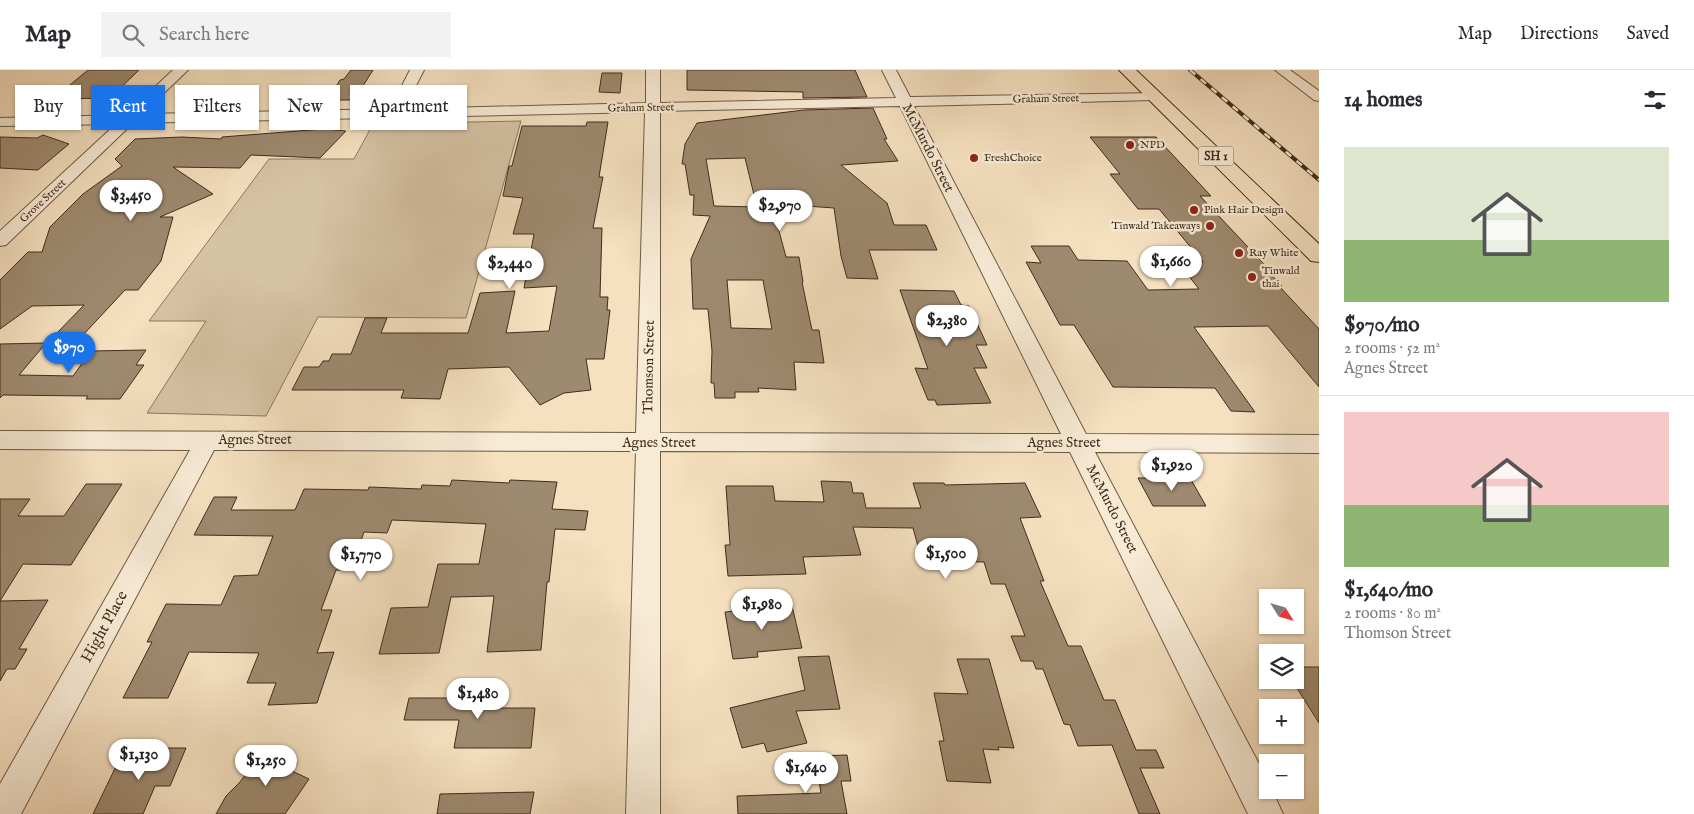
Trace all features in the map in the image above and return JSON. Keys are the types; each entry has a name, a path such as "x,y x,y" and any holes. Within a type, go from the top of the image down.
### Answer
{"highway":[{"name":"SH 1","path":"1127,70 1319,256"}],"street":[{"name":"Grove Street","path":"165,85 181,70"},
{"path":"409,85 417,70"},
{"name":"Thomson Street","path":"643,814 653,70"},
{"name":"McMurdo Street","path":"889,70 1266,814"},
{"path":"1282,70 1317,95"},
{"name":"Graham Street","path":"467,112 1154,96"},
{"name":"Graham Street","path":"165,118 350,115"},
{"name":"Graham Street","path":"0,122 91,120"},
{"name":"Grove Street","path":"0,241 117,130"},
{"name":"Agnes Street","path":"0,440 1319,444"},
{"name":"Hight Place","path":"2,814 207,440"}],"shaded area":[{"path":"521,121 466,318 318,317 266,416 147,413 206,321 149,321 269,159 354,159 370,130 467,130 467,122"}],"building":[{"path":"88,70 139,70 123,85 91,85 91,98 81,99 81,85 70,85"},
{"path":"351,70 373,70 364,85 350,85 350,100 340,100 340,85 337,85 340,80 344,79"},
{"path":"687,70 855,70 867,97 803,98 803,92 687,90"},
{"path":"602,73 622,73 620,93 599,92"},
{"path":"873,108 887,139 884,139 898,161 841,165 887,203 894,225 926,225 937,250 869,250 878,279 847,278 841,256 834,208 792,205 796,220 776,220 786,257 799,257 812,330 819,330 824,363 794,362 796,390 758,388 759,392 735,392 735,398 715,398 714,383 711,383 712,351 708,309 693,309 691,259 710,216 693,215 694,195 690,195 685,164 682,164 685,144 697,123 804,110","holes":["745,158 757,207 714,206 706,159","727,280 763,280 772,329 731,328"]},
{"path":"587,122 608,122 599,177 603,177 593,228 602,228 600,297 608,297 607,310 610,310 604,359 586,359 591,390 564,393 540,405 509,367 448,369 440,399 401,398 404,390 292,390 304,367 319,367 323,361 329,361 332,354 351,354 365,318 387,318 381,333 468,333 480,293 515,291 506,333 549,331 557,286 524,288 534,234 513,234 523,198 503,196 509,166 512,166 522,126 586,126"},
{"path":"311,130 346,131 320,158 251,155 240,168 173,167 213,194 160,217 173,217 161,261 138,290 125,290 83,335 56,334 84,305 32,306 0,329 0,280 28,252 42,252 50,227 83,194 122,166 115,159 135,139 182,137 221,139 222,137"},
{"path":"43,135 69,144 38,170 0,168 0,137 37,138"},
{"path":"1090,137 1156,137 1211,196 1200,196 1264,264 1261,264 1319,329 1319,387 1268,326 1194,327 1255,412 1231,411 1215,388 1113,387 1074,325 1060,325 1026,262 1041,263 1031,246 1069,246 1078,260 1127,261 1148,290 1199,289 1180,265 1199,265 1197,262 1203,262 1159,209 1138,209 1110,174 1120,174"},
{"path":"900,290 954,291 961,305 969,306 987,345 976,345 987,368 974,368 991,403 937,405 935,400 928,400 915,368 928,369"},
{"path":"46,343 19,375 73,376 91,351 146,350 136,365 144,365 120,399 86,399 88,396 3,395 0,398 0,344"},
{"path":"1138,478 1190,478 1206,506 1153,506"},
{"path":"452,480 509,483 510,480 557,482 552,509 588,511 585,530 555,529 549,582 547,582 541,650 487,652 494,596 451,597 439,653 379,654 391,608 428,607 438,564 479,564 486,524 392,520 387,533 364,532 351,570 336,570 321,610 332,610 317,653 334,652 317,703 268,705 276,683 247,683 259,653 189,652 168,698 123,698 152,642 147,642 166,604 221,605 234,576 258,575 273,536 194,535 214,497 237,497 231,510 295,510 304,489 368,490 369,487 421,489 422,485 450,486"},
{"path":"821,481 851,482 853,493 863,493 866,508 921,508 913,483 944,483 945,485 1025,483 1041,517 1020,518 1044,581 1040,581 1068,646 1081,646 1104,700 1115,700 1136,750 1156,750 1164,768 1140,768 1160,814 1139,814 1112,745 1078,746 1070,725 1064,724 1043,669 1036,669 1033,661 1021,661 1011,636 1025,636 1005,584 991,584 984,562 922,561 913,528 853,527 861,555 803,557 806,574 728,576 725,545 730,545 726,486 773,486 775,501 824,502"},
{"path":"86,484 122,484 71,565 23,564 0,601 0,499 30,499 18,516 64,516"},
{"path":"48,600 19,649 27,649 15,669 7,669 0,681 0,601"},
{"path":"792,606 802,648 757,652 758,657 733,659 725,612"},
{"path":"829,656 840,709 796,711 807,743 767,752 764,743 742,748 730,708 805,690 798,657"},
{"path":"957,659 989,659 1014,748 998,747 999,750 983,749 991,783 947,781 939,741 944,741 934,693 968,694"},
{"path":"1304,667 1319,667 1319,723 1298,689 1304,689"},
{"path":"477,686 497,687 493,708 535,708 531,748 454,748 459,720 404,720 409,698 475,698"},
{"path":"266,747 297,763 292,771 309,779 285,814 216,814 226,796 240,782"},
{"path":"151,748 186,748 170,786 155,786 143,814 93,814 120,758 147,757"},
{"path":"847,755 851,781 841,781 847,814 738,814 737,796 821,793 815,756"},
{"path":"534,792 530,814 437,814 440,794"}],"railway":[{"path":"1190,70 1319,180"}],"place":[{"name":"NPD","path":"1130,145"},
{"name":"FreshChoice","path":"974,158"},
{"name":"Pink Hair Design","path":"1194,210"},
{"name":"Tinwald Takeaways","path":"1210,226"},
{"name":"Ray White","path":"1239,253"},
{"name":"Tinwald thai","path":"1252,277"}]}
